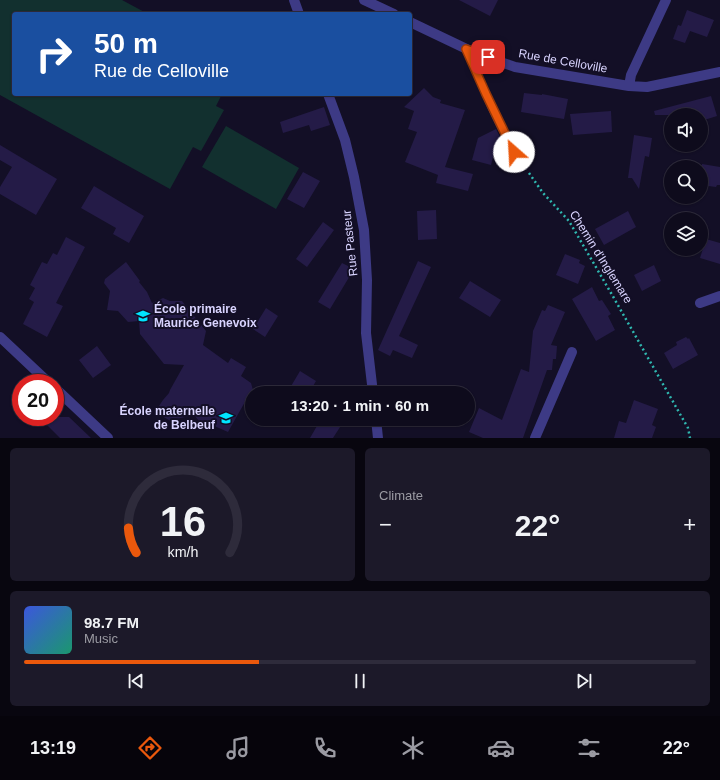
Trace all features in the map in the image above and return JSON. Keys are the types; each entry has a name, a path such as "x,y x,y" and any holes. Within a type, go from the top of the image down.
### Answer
{"street":[{"path":"294,0 298,12"},
{"path":"364,0 390,12"},
{"path":"629,86 632,75 666,0"},
{"name":"Rue de Celloville","path":"412,23 466,49 515,67 629,86 647,87 720,72"},
{"name":"Rue Pasteur","path":"329,96 345,140 364,230 367,280 366,333 372,386"},
{"path":"700,303 720,296"},
{"path":"0,337 39,374"},
{"path":"536,438 572,352"},
{"path":"64,396 108,438"},
{"path":"377,426 378,438"}],"lane":[{"path":"466,49 514,152 522,165"}],"path":[{"name":"Chemin d'Inglemare","path":"522,165 543,193 569,221 688,428 690,438"}],"green space":[{"path":"0,0 122,0 144,12 12,12 12,96 221,96 216,106 224,110 201,151 193,147 170,189 0,95"},
{"path":"226,126 299,168 276,209 202,167"}],"building":[{"path":"459,0 498,0 490,16"},
{"path":"687,10 714,20 707,37 690,31 685,43 673,39 678,25 681,26"},
{"path":"424,88 433,97 441,100 440,103 465,110 445,167 473,174 468,191 436,183 438,175 405,162 417,132 408,129 414,111 404,107"},
{"path":"524,93 542,94 568,99 564,119 521,112"},
{"path":"711,96 717,116 708,119 708,108 665,108"},
{"path":"324,107 330,125 311,131 309,125 283,133 280,122"},
{"path":"664,108 664,115 655,115 654,111"},
{"path":"611,111 612,132 573,135 570,114"},
{"path":"496,129 502,141 496,145 491,165 472,160 478,138"},
{"path":"634,135 652,138 649,157 645,156 639,189 632,178 628,178"},
{"path":"0,145 57,179 36,215 0,194 0,187 12,167 0,160"},
{"path":"708,165 720,167 720,185 717,185 716,187 708,186"},
{"path":"303,172 320,181 304,208 287,199"},
{"path":"94,186 144,216 129,243 113,234 116,228 81,208"},
{"path":"436,210 437,239 418,240 417,211"},
{"path":"628,211 636,227 604,245 595,229"},
{"path":"323,222 334,230 307,267 296,259"},
{"path":"66,237 85,247 56,303 63,306 47,337 23,324 34,302 29,299 35,288 30,285 42,262 47,264 53,253 57,255"},
{"path":"708,240 720,243 720,264 700,258 701,256 708,256"},
{"path":"565,254 580,260 579,263 585,266 578,284 556,275"},
{"path":"418,261 431,267 399,336 418,345 412,358 393,350 390,356 378,350"},
{"path":"126,262 147,292 152,303 163,298 170,301 182,301 206,331 203,345 228,363 231,358 246,367 241,376 251,383 252,386 245,386 245,402 228,432 212,425 210,428 199,421 194,415 176,419 174,423 155,412 169,393 184,365 164,364 140,334 139,321 128,322 118,311 107,310 110,291 104,283 105,279"},
{"path":"342,263 354,269 330,309 318,302"},
{"path":"654,265 661,281 642,291 634,275"},
{"path":"470,281 501,300 490,317 459,298"},
{"path":"592,287 599,301 602,300 611,314 608,316 615,330 596,341 572,299"},
{"path":"548,305 565,312 551,345 557,346 556,359 553,359 552,370 547,370 523,438 483,438 469,432 472,426 475,426 475,418 479,408 502,420 521,369 529,372 533,331 542,310 545,311"},
{"path":"266,308 278,316 265,337 253,329"},
{"path":"686,337 688,339 689,338 698,355 673,369 664,353 677,345 676,342"},
{"path":"97,346 111,365 93,378 79,360"},
{"path":"300,371 316,381 313,386 291,386"},
{"path":"634,400 658,409 652,425 656,427 652,438 614,438 619,421 626,423"},
{"path":"64,417 69,417 91,438 60,438 48,426 64,426"},
{"path":"317,426 341,426 333,438 310,438"}],"place":[{"name":"École primaire Maurice Genevoix","path":"143,316"},
{"name":"École maternelle de Belbeuf","path":"226,418"}],"route":[{"path":"488,57 466,49 514,152"}]}
